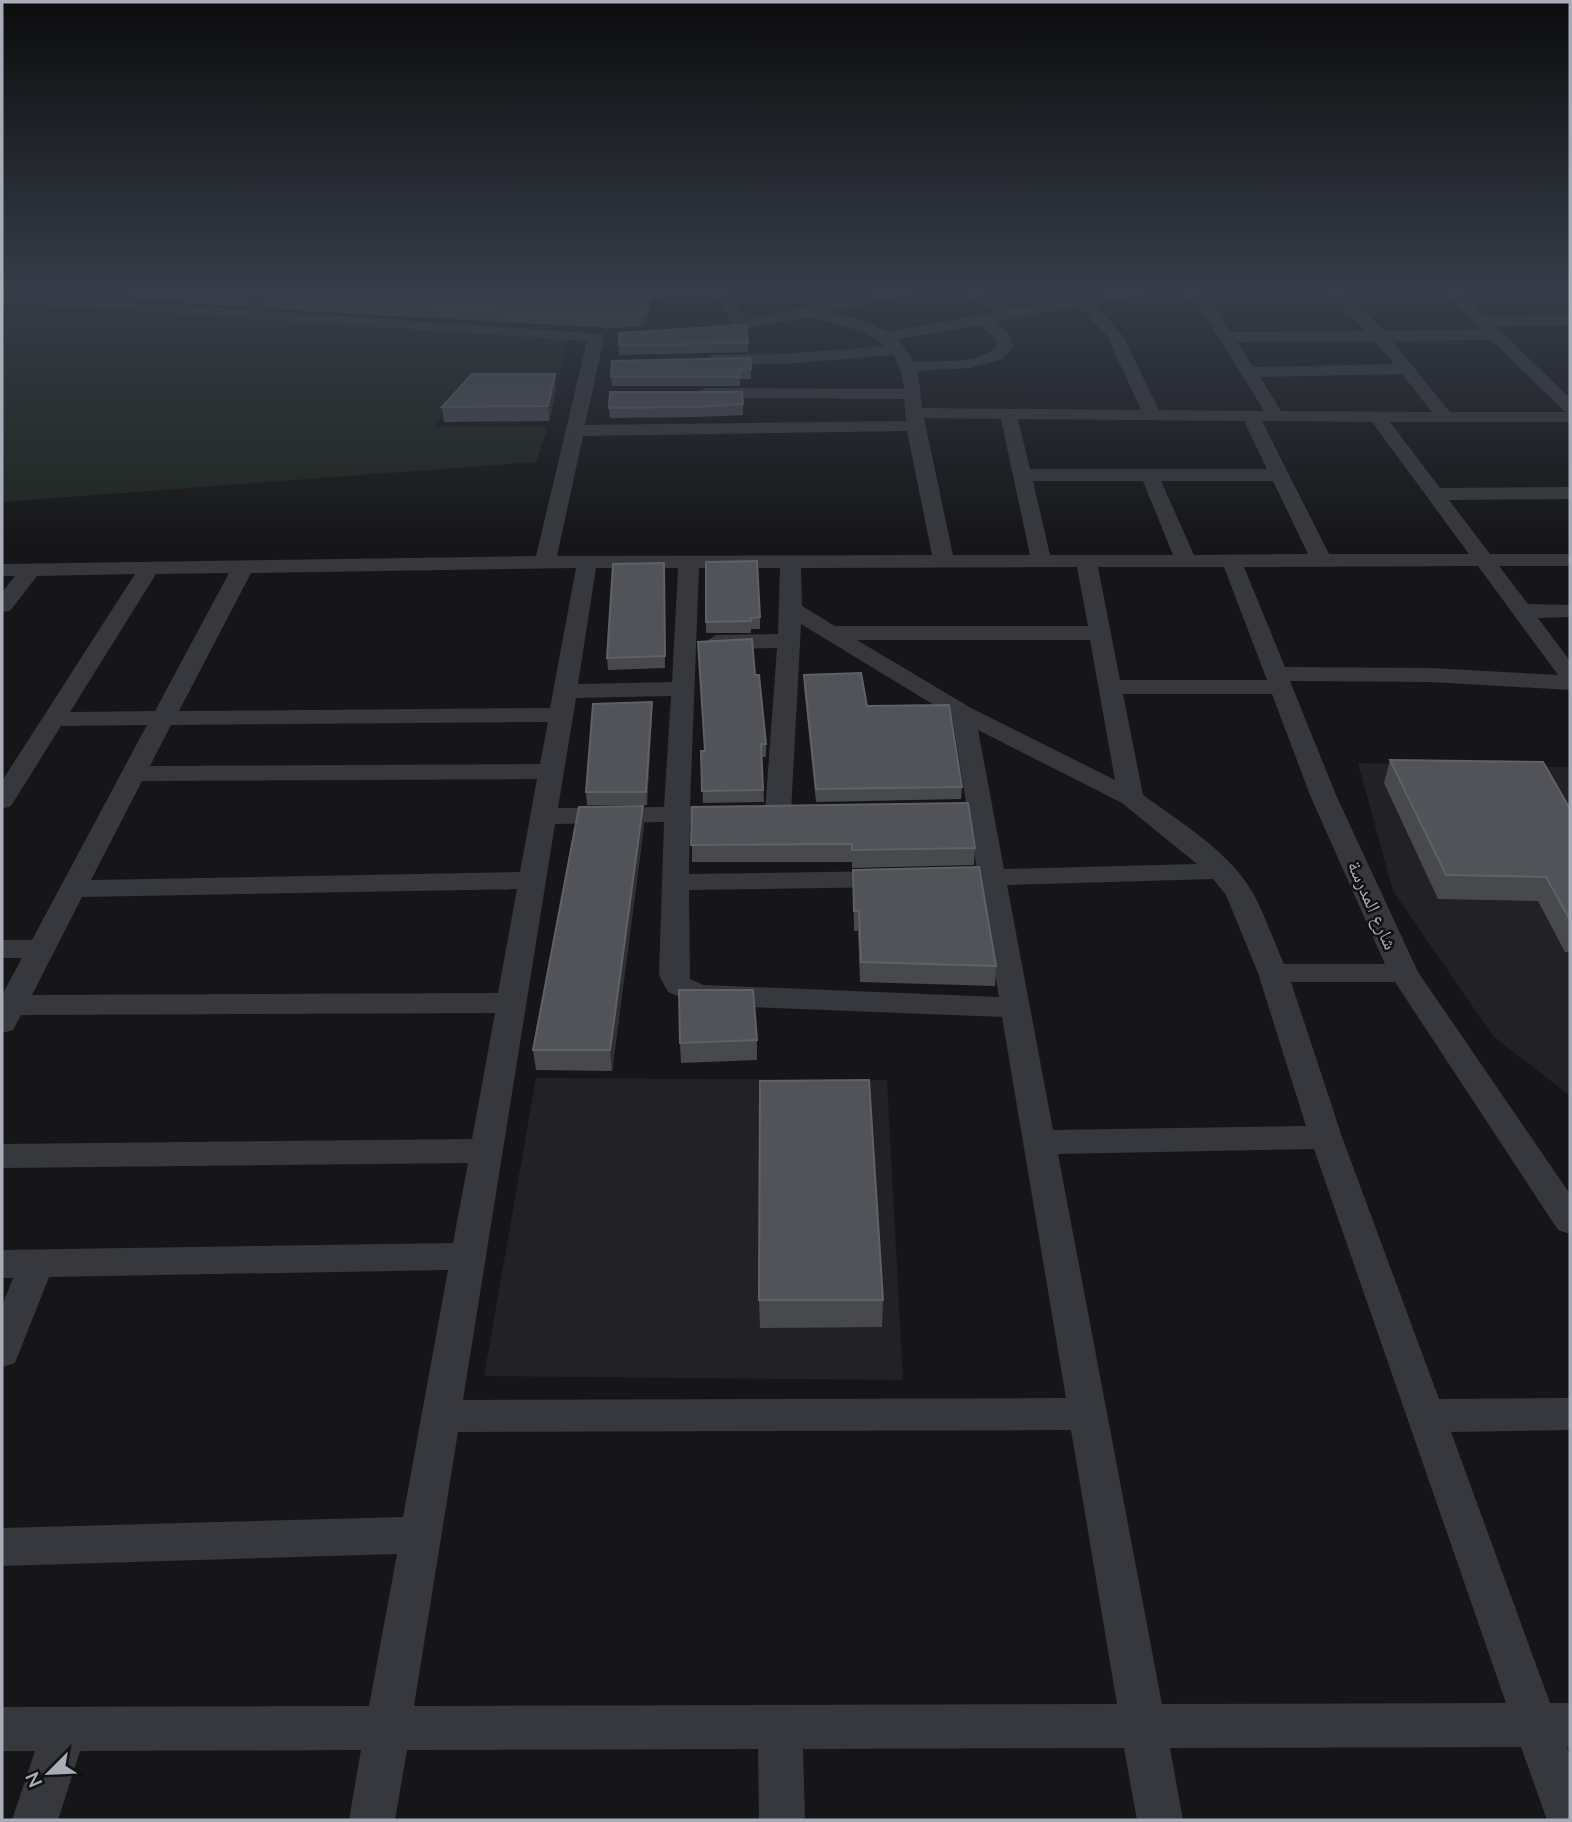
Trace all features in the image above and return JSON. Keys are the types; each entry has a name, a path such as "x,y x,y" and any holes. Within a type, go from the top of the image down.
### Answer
{"street":[{"path":"545,562 575,431 594,373"},
{"path":"909,373 915,419 944,561"},
{"path":"1132,373 1151,412"},
{"path":"1249,373 1275,415"},
{"path":"1409,373 1445,417"},
{"path":"1542,373 1562,389 1570,407"},
{"path":"684,393 912,394"},
{"path":"1009,413 1041,560"},
{"path":"575,431 1009,413 1570,417"},
{"path":"1250,415 1321,559"},
{"path":"1377,417 1570,676"},
{"path":"1024,475 1280,475"},
{"path":"1150,476 1186,560"},
{"path":"1434,494 1570,493"},
{"name":"شارع المدرسة","path":"1231,559 1323,795 1404,973 1570,1221"},
{"path":"1086,560 1131,799"},
{"path":"2,570 545,562 1570,560"},
{"path":"790,561 790,625 766,813 805,812"},
{"path":"372,1820 587,562"},
{"path":"689,562 677,814 674,975 678,985 699,995 1015,1008"},
{"path":"243,567 7,1014 511,1003"},
{"path":"2,801 149,568"},
{"path":"2,606 31,570"},
{"path":"1522,611 1570,611"},
{"path":"685,643 790,625 830,633 1100,633"},
{"path":"830,633 963,713 1131,799 1186,839 1221,871 1239,893 1273,973 1326,1137 1427,1416 1553,1725 1570,1820"},
{"path":"1110,687 1442,675 1570,683"},
{"path":"54,719 163,719 563,703 683,689"},
{"path":"963,713 966,810 994,878 1160,1820"},
{"path":"133,774 551,771"},
{"path":"543,816 715,813"},
{"path":"952,878 1221,871"},
{"path":"676,882 911,879"},
{"path":"73,889 532,880"},
{"path":"2,950 41,949"},
{"path":"1273,973 1404,973"},
{"path":"1039,1142 1326,1137"},
{"path":"2,1156 486,1151"},
{"path":"2,1352 19,1264 467,1256"},
{"path":"440,1416 1087,1414"},
{"path":"1427,1416 1570,1414"},
{"path":"2,1547 421,1535"},
{"path":"2,1729 1553,1725"},
{"path":"780,1727 782,1820"},
{"path":"35,1820 65,1729"}],"shaded area":[{"path":"2,373 559,373 556,385 465,386 433,427 548,427 536,462 2,502"},
{"path":"1358,763 1570,767 1570,1096 1493,1036 1393,891"},
{"path":"536,1078 887,1080 903,1380 484,1376"}],"building":[{"path":"611,373 739,373 740,377 611,377"},
{"path":"472,374 555,374 548,406 442,407"},
{"path":"610,392 742,392 743,404 609,408"},
{"path":"757,561 760,617 750,618 751,621 706,622 706,562"},
{"path":"664,563 665,656 607,658 613,564"},
{"path":"752,639 755,675 759,675 766,744 761,744 763,790 702,791 701,751 705,751 698,642"},
{"path":"861,673 867,706 949,705 962,787 816,789 804,675"},
{"path":"652,702 646,792 586,792 593,704"},
{"path":"1390,760 1543,762 1570,809 1570,920 1546,877 1446,875"},
{"path":"968,803 975,848 852,850 852,844 691,845 692,807"},
{"path":"643,806 610,1050 533,1050 579,807"},
{"path":"979,867 996,966 861,962 859,911 854,911 853,870"},
{"path":"679,990 753,990 757,1040 680,1043"},
{"path":"869,1080 883,1300 759,1300 760,1081"}]}
